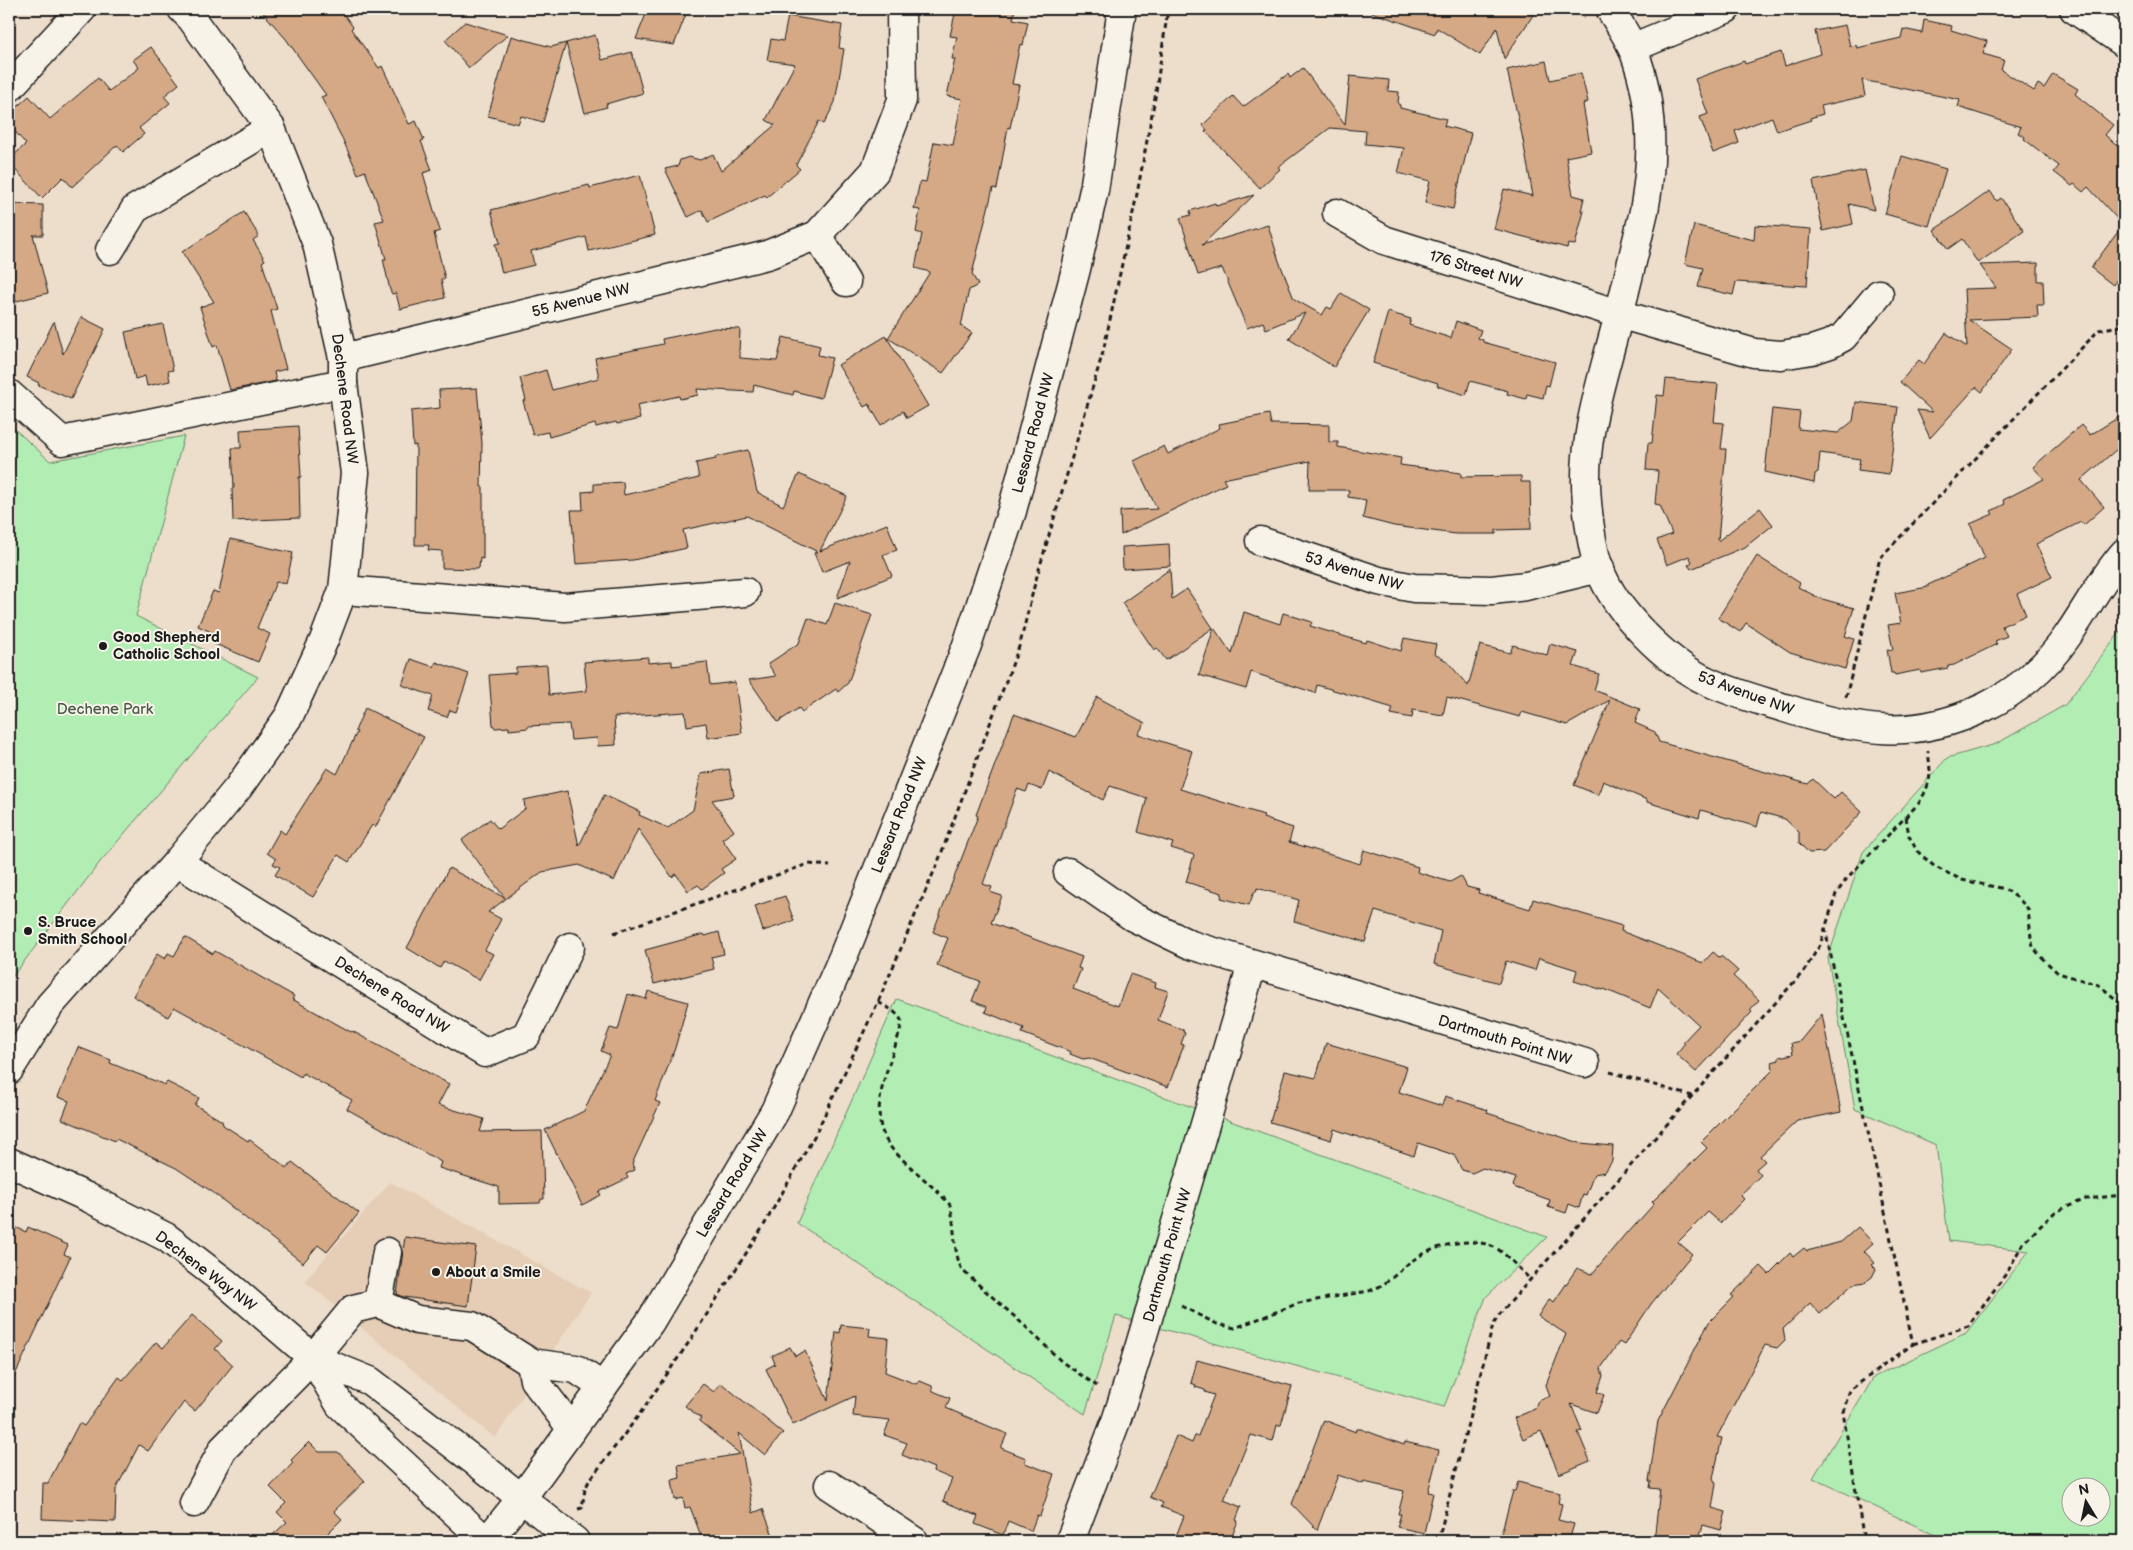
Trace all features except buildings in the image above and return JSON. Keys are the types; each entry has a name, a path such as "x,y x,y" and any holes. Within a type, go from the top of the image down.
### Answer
{"street":[{"path":"9,88 82,9"},
{"name":"Dechene Road NW","path":"9,1070 50,1005 177,862 238,788 289,716 324,640 343,590 355,473 343,370 317,244 271,128 191,18 182,9"},
{"path":"846,282 817,236 875,171 902,100 901,9"},
{"name":"Lessard Road NW","path":"486,1541 521,1499 650,1322 775,1111 843,957 967,645 1012,511 1076,269 1094,190 1122,9"},
{"path":"1632,48 1726,9"},
{"path":"2074,9 2124,43"},
{"path":"1599,15 1632,48 1645,91 1650,126 1649,185 1644,211 1586,447 1587,504 1600,568"},
{"path":"110,250 135,209 271,128"},
{"name":"176 Street NW","path":"1337,213 1384,240 1620,314 1754,352 1780,355 1812,350 1830,344 1843,336 1879,294"},
{"name":"55 Avenue NW","path":"9,394 62,441 343,370 768,255 817,236"},
{"name":"53 Avenue NW","path":"1260,541 1379,581 1414,588 1492,590 1526,586 1600,568 1614,595 1640,628 1670,659 1688,671 1733,692 1840,724 1871,730 1910,729 1963,716 1999,699 2028,680 2047,662 2065,640 2103,580 2124,553"},
{"path":"343,590 565,607 745,592"},
{"name":"Dechene Road NW","path":"177,862 485,1053 526,1036 570,947"},
{"name":"Dartmouth Point NW","path":"1068,872 1132,916 1190,945 1585,1064"},
{"name":"Dartmouth Point NW","path":"1070,1541 1116,1422 1135,1362 1252,965"},
{"name":"Dechene Way NW","path":"9,1162 88,1197 166,1237 226,1283 313,1358 370,1381 575,1541"},
{"path":"378,1303 387,1252"},
{"path":"194,1503 223,1449 313,1358 353,1309 378,1303 417,1320 472,1326 531,1363 576,1369 603,1387"},
{"name":"Dechene Way NW","path":"313,1358 340,1405 486,1541"},
{"path":"531,1363 534,1380 572,1429"},
{"path":"829,1485 914,1541"}],"path":[{"path":"1579,9 1599,15"},
{"path":"1840,724 1880,558 2100,330 2124,325"},
{"path":"1438,1541 1494,1325 1499,1315 1804,971 1820,945 1836,894 1848,877 1919,803 1930,784 1928,750 1935,749"},
{"path":"1906,816 1909,836 1917,851 1935,867 1962,880 2005,889 2020,899 2028,909 2033,947 2042,958 2058,973 2099,985 2124,1006"},
{"path":"614,933 808,864 830,866"},
{"path":"1825,925 1913,1344"},
{"path":"878,1002 894,1011 902,1022 881,1091 879,1112 885,1137 892,1149 950,1204 953,1216 956,1258 962,1270 1024,1324 1062,1362 1098,1386"},
{"path":"1585,1064 1692,1096"},
{"path":"1864,1541 1843,1412 1850,1390 1913,1344 1968,1326 2008,1271 2023,1242 2055,1212 2086,1198 2124,1195"},
{"path":"1181,1306 1217,1324 1235,1328 1299,1303 1368,1292 1378,1288 1427,1251 1444,1245 1462,1242 1483,1244 1498,1249 1530,1279"}],"shaded area":[{"path":"390,1182 591,1293 495,1438 305,1281"}],"green space":[{"name":"Dechene Park","path":"9,424 50,461 184,436 136,616 258,677 100,862 9,981"},
{"path":"2124,627 2124,1541 1936,1541 1938,1536 1813,1478 1874,1377 1966,1333 2029,1251 1949,1241 1936,1145 1855,1109 1828,958 1863,852 1947,758 1996,744 2065,705"},
{"path":"897,999 1547,1237 1486,1297 1444,1407 1116,1316 1085,1414 797,1223"}],"place":[{"name":"Good Shepherd Catholic School","path":"103,646"},
{"name":"S. Bruce Smith School","path":"28,931"},
{"name":"About a Smile","path":"436,1272"}]}
